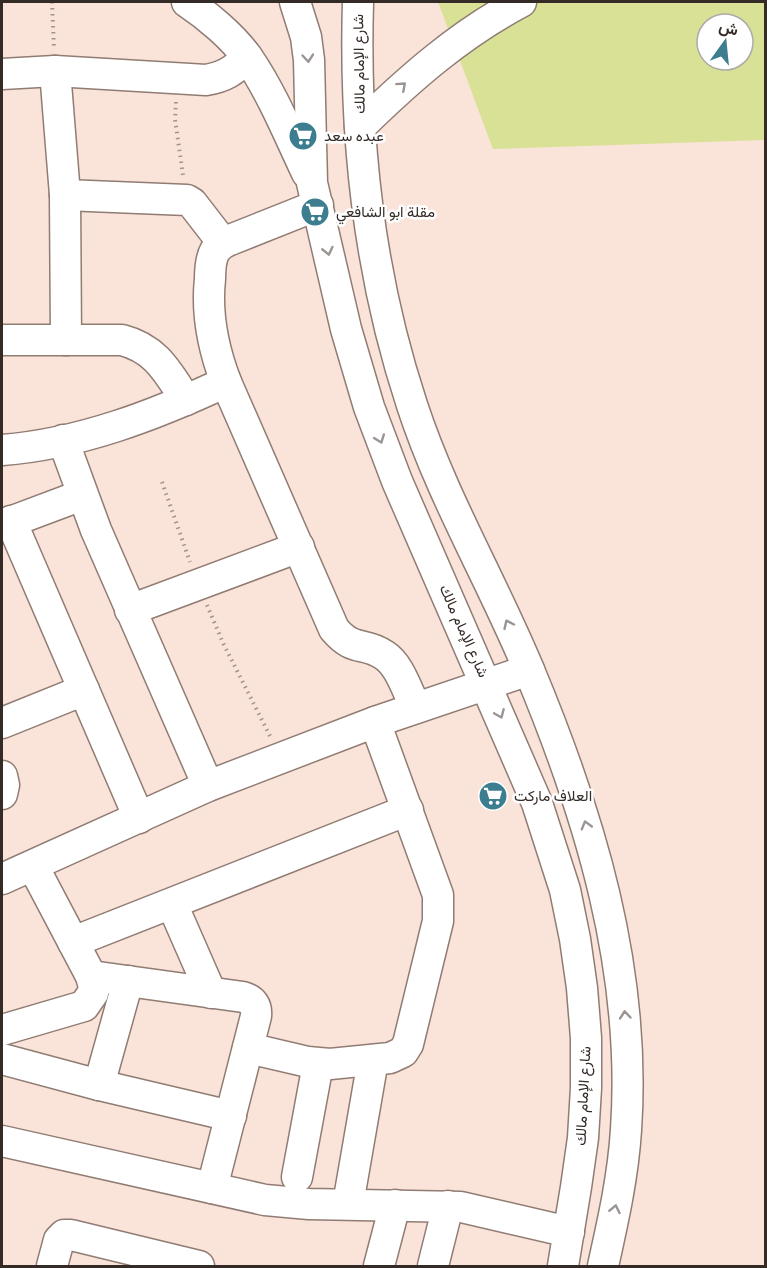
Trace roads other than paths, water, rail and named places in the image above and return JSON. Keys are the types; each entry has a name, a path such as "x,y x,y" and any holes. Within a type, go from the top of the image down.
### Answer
{"street":[{"path":"187,2 223,32 247,57 271,99 315,194 224,243 214,253 210,272 209,309 214,346 226,381 334,629 350,644 383,654 393,662 416,708"},
{"name":"شارع الإمام مالك","path":"296,2 306,37 309,60 315,194 346,329 379,435 537,803 565,890 582,988 586,1038 586,1088 583,1138 563,1266"},
{"name":"شارع الإمام مالك","path":"358,2 360,127 373,249 392,334 413,407 436,468 528,669 578,797 614,932 622,982 628,1081 621,1185 603,1266"},
{"path":"360,127 404,84 452,45 521,2"},
{"path":"2,74 55,71 206,80 222,78 236,70 247,57"},
{"path":"55,71 65,195 66,340"},
{"path":"65,195 187,200 192,203 224,243"},
{"path":"2,340 122,340 136,343 159,360 186,400"},
{"path":"2,450 63,440 105,430 186,400 226,381"},
{"path":"63,440 82,495 130,610 208,786"},
{"path":"82,495 6,523 84,690 139,818"},
{"path":"130,610 299,547"},
{"path":"2,879 208,786 375,722 528,669"},
{"path":"2,723 84,690"},
{"path":"248,1048 318,1064 397,1056 406,1048 438,921 439,905 436,885 375,722"},
{"path":"2,776 4,785 2,794"},
{"path":"73,942 408,810"},
{"path":"2,1030 84,1006 93,993 91,976 33,866"},
{"path":"172,904 211,993"},
{"path":"91,976 248,999 255,1006 256,1016 212,1188"},
{"path":"99,1085 128,981"},
{"path":"2,1059 99,1085 231,1116"},
{"path":"348,1204 373,1060"},
{"path":"297,1177 318,1064"},
{"path":"2,1141 276,1201 448,1206 478,1210 569,1232"},
{"path":"379,1266 395,1205"},
{"path":"433,1266 448,1206"},
{"path":"52,1266 59,1240 64,1235 71,1234 199,1266"}],"place":[{"name":"عبده سعد","path":"303,136"},
{"name":"مقلة ابو الشافعي","path":"315,212"},
{"name":"العلاف ماركت","path":"493,796"}]}
